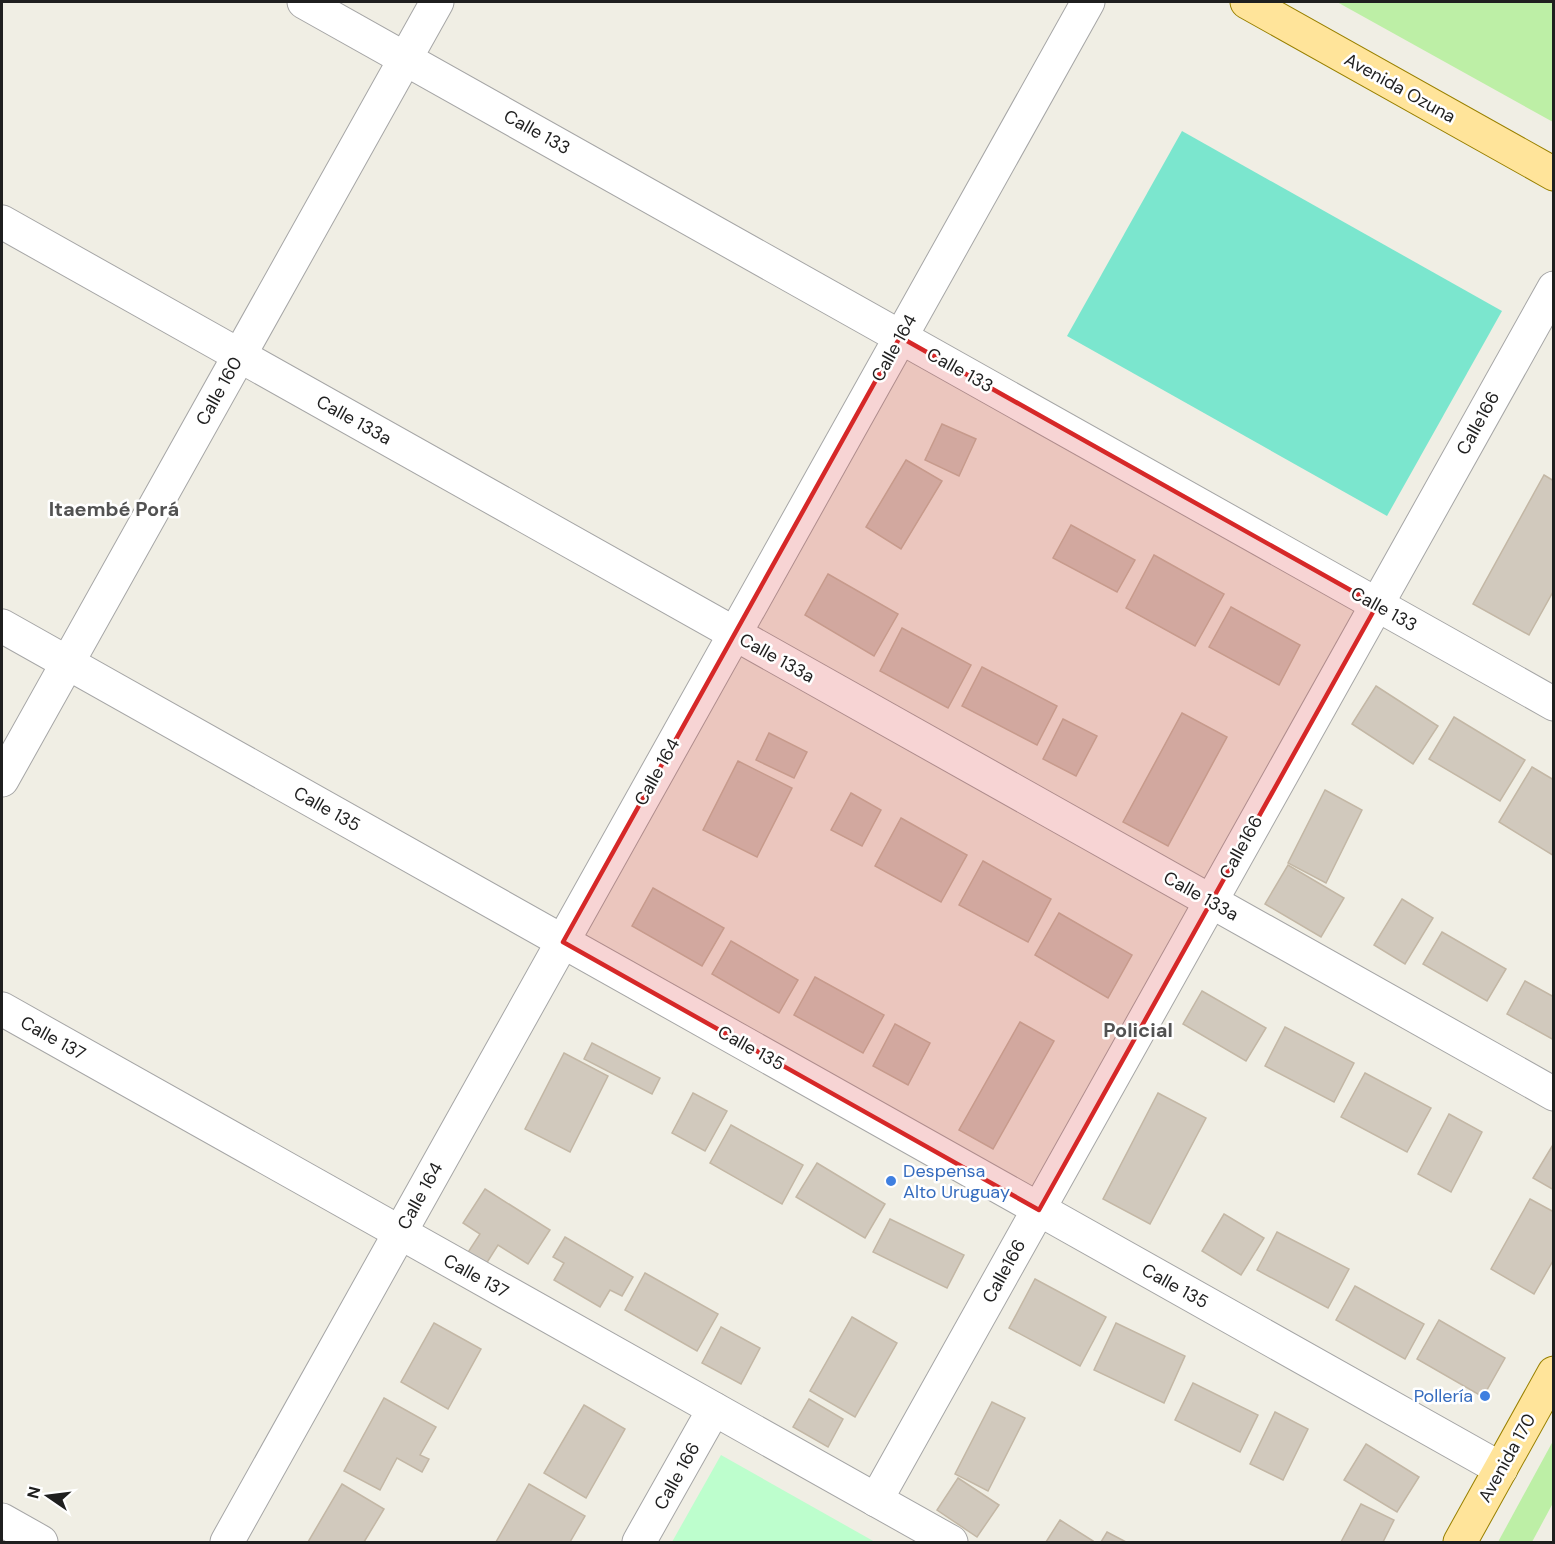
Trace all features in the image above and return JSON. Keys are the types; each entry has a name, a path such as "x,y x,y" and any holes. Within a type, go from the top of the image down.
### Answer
{"main road":[{"name":"Avenida Ozuna","path":"1247,2 1554,174"},
{"name":"Avenida 170","path":"1460,1542 1554,1373"}],"street":[{"name":"Calle 133","path":"304,2 1554,704"},
{"name":"Calle 160","path":"2,780 437,2"},
{"name":"Calle 164","path":"231,1541 562,942 1088,2"},
{"name":"Calle 133a","path":"2,222 1554,1094"},
{"name":"Calle166","path":"876,1500 1554,288"},
{"name":"Calle 135","path":"2,626 1501,1469"},
{"name":"Calle 137","path":"2,1009 951,1542"},
{"name":"Calle 166","path":"639,1542 714,1409"},
{"path":"2,1520 41,1542"}],"highlighted area":[{"path":"900,337 1377,605 1039,1210 563,942"}],"green space":[{"path":"1337,2 1553,2 1553,122"},
{"path":"1182,131 1502,311 1387,516 1067,336"},
{"path":"1553,1441 1553,1503 1532,1542 1498,1542"},
{"path":"721,1455 875,1542 672,1542"}],"building":[{"path":"942,424 976,439 959,476 925,460"},
{"path":"906,460 942,481 901,549 866,527"},
{"path":"1544,475 1554,481 1554,590 1529,635 1473,604"},
{"path":"1071,525 1135,560 1117,592 1053,558"},
{"path":"1154,555 1224,594 1195,646 1126,608"},
{"path":"828,574 898,614 874,656 805,615"},
{"path":"1231,607 1300,645 1279,685 1209,647"},
{"path":"902,628 971,665 948,708 880,671"},
{"path":"982,667 1057,706 1037,745 962,706"},
{"path":"1376,686 1438,726 1413,764 1352,724"},
{"path":"1182,713 1227,737 1168,846 1123,822"},
{"path":"1454,717 1525,760 1500,801 1429,759"},
{"path":"1063,719 1097,736 1076,776 1043,759"},
{"path":"769,733 807,752 794,778 756,760"},
{"path":"738,761 792,788 757,857 703,830"},
{"path":"1532,767 1554,780 1554,856 1499,822"},
{"path":"1325,790 1362,810 1326,883 1288,863"},
{"path":"851,793 881,810 862,846 831,830"},
{"path":"901,818 967,855 941,902 875,866"},
{"path":"983,861 1051,899 1028,942 959,905"},
{"path":"1288,865 1344,898 1321,937 1265,904"},
{"path":"653,888 724,928 702,966 632,926"},
{"path":"1402,899 1433,918 1405,964 1374,945"},
{"path":"1059,913 1132,955 1108,998 1035,955"},
{"path":"1442,932 1506,969 1487,1001 1423,964"},
{"path":"731,941 798,980 779,1013 712,974"},
{"path":"815,977 884,1015 863,1053 794,1015"},
{"path":"1525,981 1554,997 1554,1040 1507,1014"},
{"path":"1202,991 1266,1028 1246,1061 1183,1024"},
{"path":"1020,1022 1054,1041 993,1149 959,1130"},
{"path":"895,1024 930,1043 908,1085 873,1066"},
{"path":"1285,1027 1354,1063 1334,1102 1265,1066"},
{"path":"592,1043 660,1078 652,1094 584,1059"},
{"path":"564,1053 608,1076 570,1152 525,1129"},
{"path":"1365,1073 1431,1108 1407,1152 1341,1117"},
{"path":"693,1093 727,1111 705,1151 672,1133"},
{"path":"1158,1093 1206,1118 1150,1224 1103,1199"},
{"path":"1449,1114 1482,1132 1451,1192 1418,1174"},
{"path":"731,1125 803,1165 782,1204 710,1163"},
{"path":"1554,1143 1554,1190 1533,1178"},
{"path":"817,1163 885,1204 865,1238 796,1197"},
{"path":"485,1189 550,1230 528,1264 498,1245 481,1272 463,1260 480,1234 463,1223"},
{"path":"1530,1199 1554,1212 1554,1259 1534,1294 1491,1269"},
{"path":"1224,1214 1264,1238 1241,1275 1202,1251"},
{"path":"890,1219 964,1255 947,1288 873,1252"},
{"path":"1277,1232 1349,1269 1328,1308 1257,1270"},
{"path":"565,1237 633,1277 622,1296 610,1290 600,1307 554,1280 564,1263 553,1257"},
{"path":"645,1273 718,1314 697,1351 625,1310"},
{"path":"1035,1279 1106,1317 1080,1366 1009,1328"},
{"path":"1355,1286 1424,1324 1405,1359 1336,1320"},
{"path":"852,1317 897,1343 855,1417 810,1391"},
{"path":"1439,1320 1505,1358 1483,1397 1417,1359"},
{"path":"434,1323 481,1349 448,1409 401,1382"},
{"path":"1116,1323 1185,1356 1164,1403 1094,1370"},
{"path":"721,1327 760,1348 741,1384 702,1363"},
{"path":"1193,1383 1258,1415 1240,1452 1175,1420"},
{"path":"384,1398 436,1427 420,1455 429,1459 422,1472 397,1458 380,1490 344,1471"},
{"path":"809,1399 843,1419 828,1447 793,1427"},
{"path":"992,1402 1025,1418 988,1491 955,1474"},
{"path":"584,1405 625,1429 586,1498 544,1473"},
{"path":"1275,1412 1308,1429 1283,1480 1250,1464"},
{"path":"1366,1444 1419,1477 1397,1512 1344,1480"},
{"path":"958,1478 999,1505 977,1537 937,1510"},
{"path":"342,1484 384,1509 364,1542 308,1542"},
{"path":"529,1484 585,1516 570,1542 496,1542"},
{"path":"1361,1504 1394,1520 1383,1542 1341,1542"},
{"path":"1060,1520 1093,1541 1046,1542"},
{"path":"1107,1532 1126,1542 1101,1542"}],"place":[{"name":"Despensa Alto Uruguay","path":"891,1181"},
{"name":"Pollería","path":"1485,1396"}],"district":[{"name":"Itaembé Porá","path":"114,509"},
{"name":"Policial","path":"1138,1030"}]}
